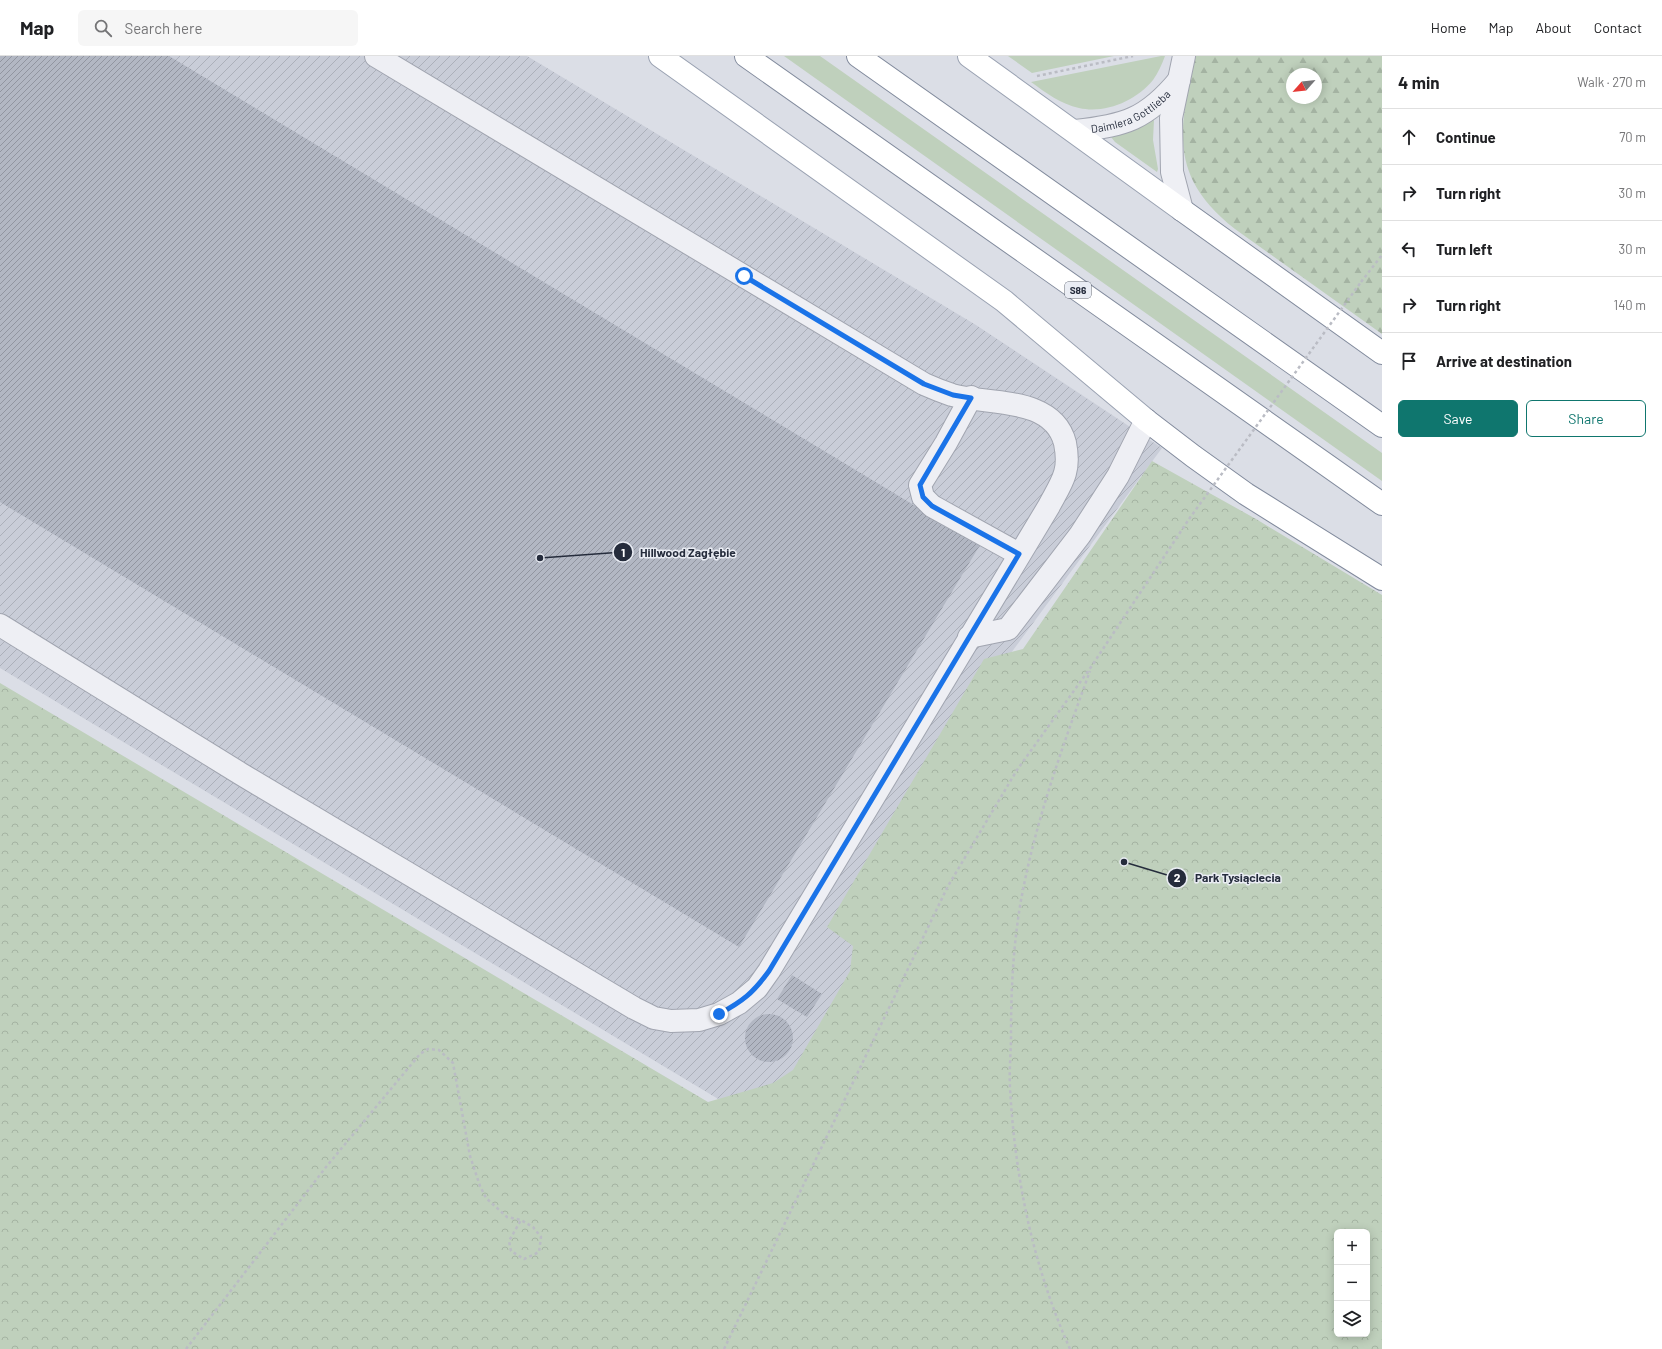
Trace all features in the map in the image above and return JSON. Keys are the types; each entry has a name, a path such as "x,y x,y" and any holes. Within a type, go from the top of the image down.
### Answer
{"main road":[{"path":"660,56 1004,301 1146,420 1246,494 1382,579"},
{"name":"S86","path":"746,56 1382,504"},
{"path":"858,56 1382,426"},
{"path":"969,56 1382,353"}],"street":[{"path":"0,625 241,774 627,1004 654,1018 671,1021 698,1020 719,1014 740,1003 757,988 798,923 1049,506 1065,474 1068,455 1063,437 1053,422 1037,410 953,395 924,384 376,56"},
{"name":"Daimlera Gottlieba","path":"1182,210 1172,172 1171,118 1184,56"},
{"name":"Daimlera Gottlieba","path":"1075,131 1096,129 1126,122 1141,116 1167,94 1179,80"},
{"path":"971,398 920,485 923,497 932,506 1019,554"},
{"path":"969,637 1008,629 1084,529 1118,476 1146,420"}],"path":[{"path":"1030,78 1133,56"},
{"path":"724,1349 948,886 1017,770 1091,667 1189,519 1382,255"},
{"path":"1070,1349 1041,1274 1030,1234 1019,1172 1010,1087 1011,1009 1013,958 1020,905 1033,846 1049,784 1091,667"},
{"path":"186,1349 326,1167 420,1054 428,1050 439,1050 453,1063 470,1156 480,1186 486,1198 507,1217 521,1220 532,1227 541,1237 539,1252 524,1259 511,1251 508,1241 521,1220"}],"shaded area":[{"path":"0,56 527,56 976,325 1162,448 919,778 907,876 785,1139 0,668"}],"green space":[{"path":"784,56 820,56 1382,453 1382,481"},
{"path":"1008,56 1114,56 1032,73"},
{"path":"1165,56 1153,80 1138,94 1119,104 1099,109 1079,108 1066,104 1054,98 1031,82"},
{"path":"1195,56 1382,56 1382,334 1235,229 1213,209 1198,190 1189,170 1184,150 1183,129 1185,107"},
{"path":"1154,120 1153,140 1158,169 1157,172 1115,142 1111,137"},
{"path":"1152,461 1256,519 1382,595 1382,1349 0,1349 0,683 708,1102 773,1083 793,1070 850,971 853,946 827,927 984,659 1023,649"}],"building":[{"path":"0,56 169,56 980,545 739,947 0,502"},
{"path":"792,975 822,994 807,1017 777,999"},
{"path":"764,1014 774,1014 786,1021 793,1033 793,1043 786,1055 774,1062 764,1062 756,1058 749,1051 745,1043 745,1033 749,1025 756,1018"}],"place":[{"name":"Hillwood Zagłębie","path":"540,558"},
{"name":"Park Tysiąclecia","path":"1124,862"}],"route":[{"path":"719,1014 740,1003 757,988 769,971 1019,554 932,506 923,497 920,485 971,398 953,395 924,384 744,276"}]}
